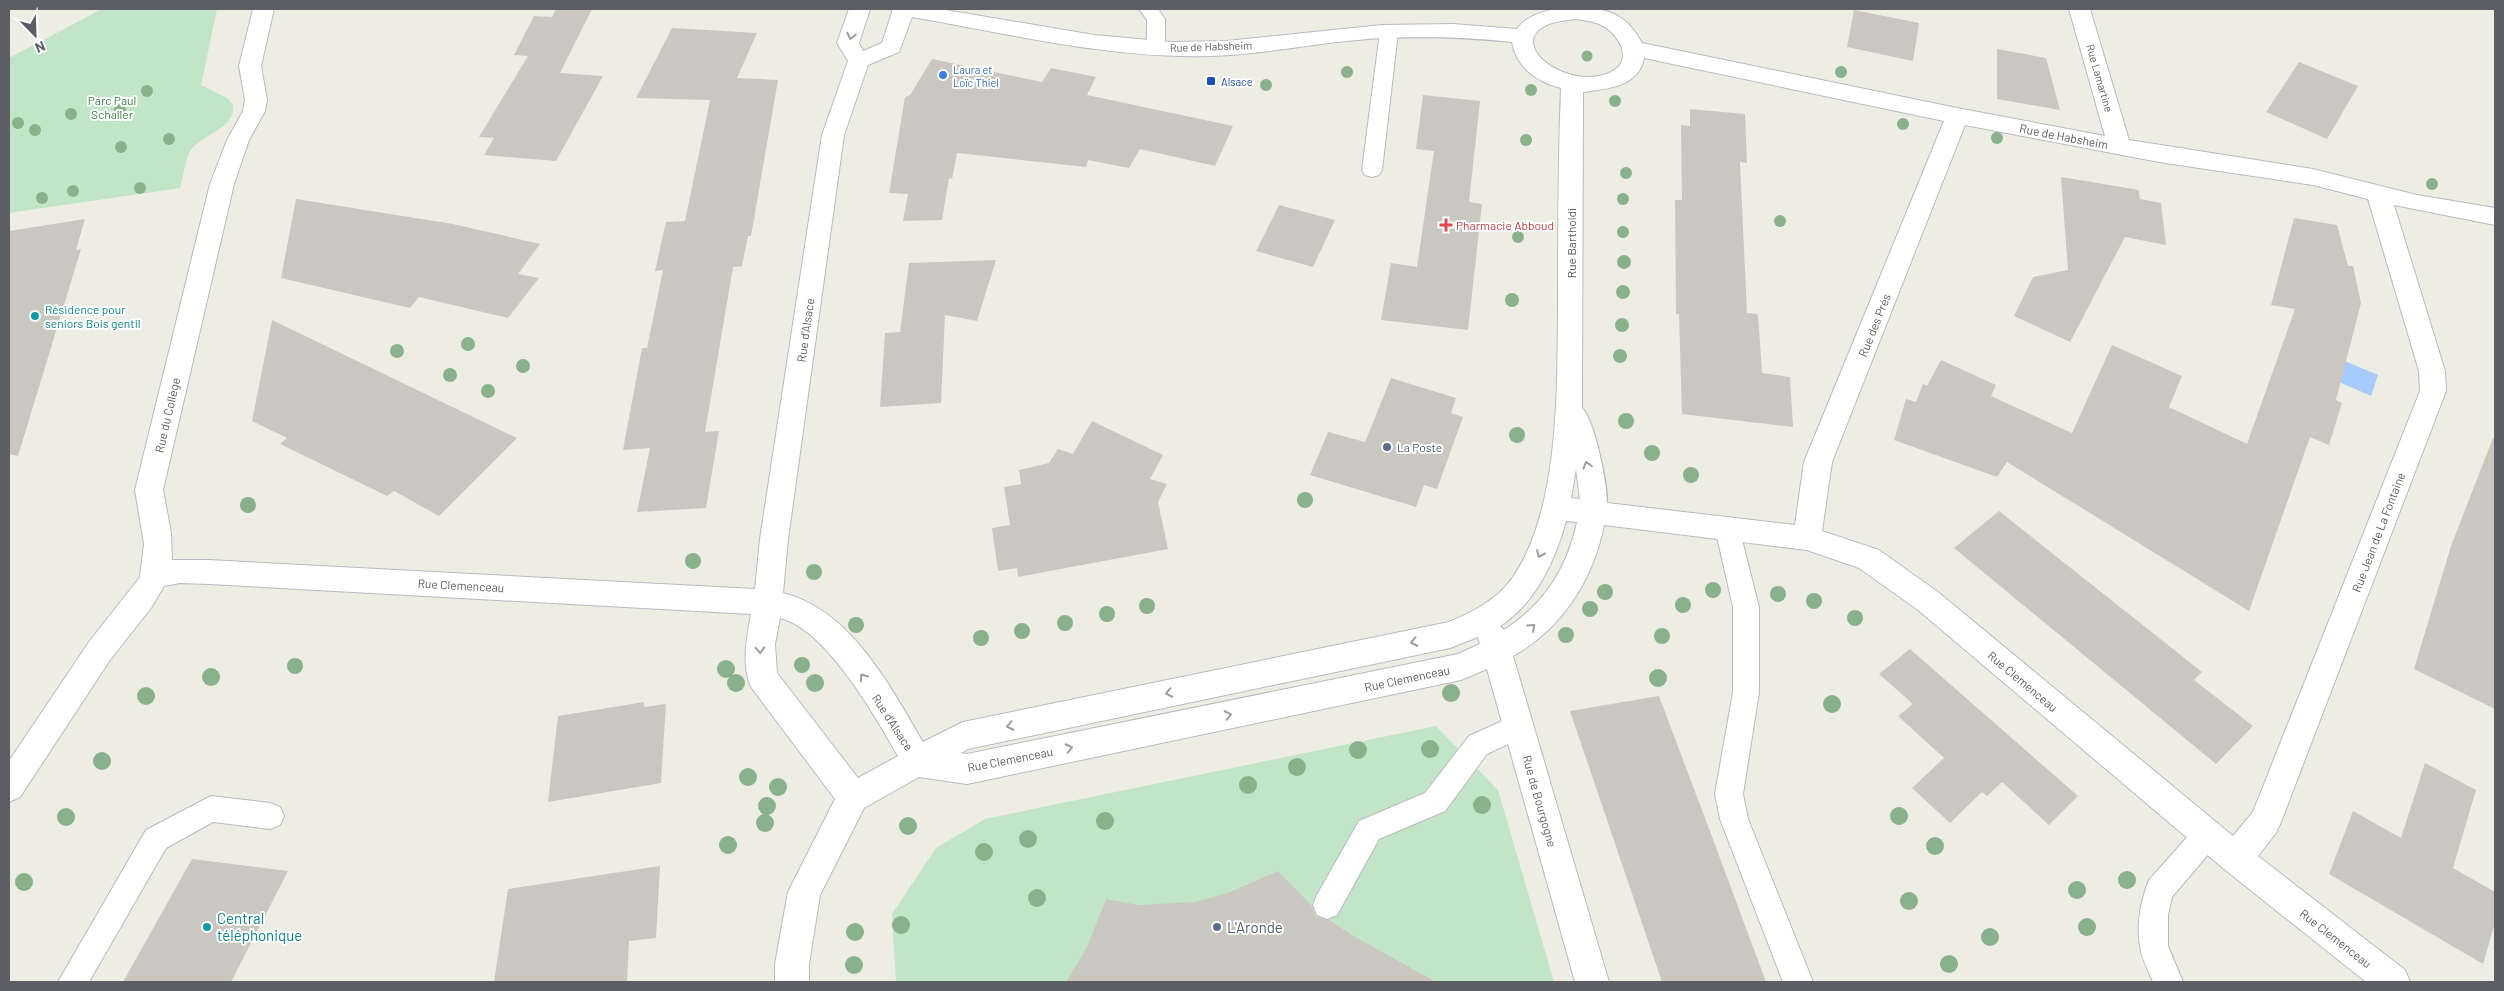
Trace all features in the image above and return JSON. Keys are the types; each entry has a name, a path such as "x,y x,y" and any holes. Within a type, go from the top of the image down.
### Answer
{"street":[{"name":"Rue du Collège","path":"9,787 115,629 140,602 154,576 158,556 158,540 149,490 222,184 238,140 254,111 256,100 250,66 263,9"},
{"path":"859,9 848,43 859,61 890,47 903,9"},
{"name":"Rue de Habsheim","path":"903,9 1094,42 1156,48 1211,49 1337,34 1389,32 1486,32 1524,36"},
{"name":"Rue Lamartine","path":"2080,9 2119,146"},
{"path":"1575,10 1608,20 1630,38 1635,49 1634,61 1626,72 1613,80 1596,85 1572,84 1557,80 1540,72 1528,61 1522,48 1524,36 1530,26 1542,18 1575,10"},
{"name":"Rue de Habsheim","path":"1635,49 1957,116 2119,146 2313,177 2417,203 2495,216"},
{"name":"Rue d'Alsace","path":"768,602 803,612 829,632 890,716 918,762 853,797 762,677 760,644 768,602 774,539 833,135 859,61"},
{"name":"Rue Bartholdi","path":"1556,508 1570,403 1572,84"},
{"name":"Rue des Prés","path":"1807,538 1818,462 1949,140 1957,116"},
{"name":"Rue Jean de La Fontaine","path":"2235,858 2264,822 2433,391 2432,371 2378,192"},
{"name":"Rue Bartholdi","path":"1570,403 1593,486 1593,513"},
{"name":"Rue Clemenceau","path":"1556,508 1807,538 1869,559 1928,601 2235,858 2393,982"},
{"path":"918,762 962,736 1450,635 1477,625 1504,606 1523,587 1547,539 1556,508"},
{"name":"Rue Clemenceau","path":"918,762 967,769 1461,667 1497,652 1527,631 1550,610 1572,580 1583,556 1593,513"},
{"name":"Rue Clemenceau","path":"154,576 180,572 209,572 768,602"},
{"name":"Rue de Bourgogne","path":"1486,619 1592,982"},
{"path":"792,982 792,964 804,892 853,797"}],"lane":[{"path":"1148,9 1156,19 1156,48"},
{"path":"1372,170 1389,32"},
{"path":"1727,528 1746,608 1746,692 1729,794 1734,819 1798,982"},
{"path":"1327,905 1369,830 1435,802 1478,745 1518,726"},
{"path":"74,982 156,839 211,809 270,816"},
{"path":"2168,982 2154,946 2154,915 2159,890 2207,835"}],"green space":[{"name":"Parc Paul Schaller","path":"102,9 217,9 201,85 227,98 233,105 233,113 223,126 200,141 189,153 180,188 9,213 9,58"},
{"path":"1436,726 1498,790 1554,982 896,982 892,914 936,848 985,819"}],"water":[{"path":"2316,349 2378,375 2371,396 2309,369"}],"building":[{"path":"556,9 592,9 560,73 603,76 556,161 484,155 494,138 479,137 528,56 514,55 534,16 552,17"},
{"path":"1854,10 1919,23 1913,61 1847,47"},
{"path":"672,28 757,33 737,78 778,80 751,236 748,236 742,266 733,267 705,432 719,431 706,508 637,512 650,448 623,450 642,348 647,348 663,270 655,271 666,222 685,221 710,100 636,98"},
{"path":"1997,49 2046,58 2060,110 1997,99"},
{"path":"932,59 1042,82 1051,68 1096,77 1087,95 1233,126 1215,166 1140,149 1129,168 1088,160 1086,167 957,153 952,179 949,178 942,220 903,221 908,194 889,193 905,97 910,95"},
{"path":"2299,62 2358,86 2327,139 2266,112"},
{"path":"1423,95 1480,101 1469,202 1482,204 1468,330 1381,320 1391,263 1417,267 1434,151 1416,149"},
{"path":"1690,109 1745,114 1747,163 1740,162 1747,313 1758,314 1762,373 1790,377 1793,427 1682,414 1679,314 1676,314 1675,200 1682,200 1681,125 1690,126"},
{"path":"2061,177 2139,190 2140,199 2161,203 2166,245 2125,237 2070,342 2014,316 2033,277 2068,270"},
{"path":"296,199 453,224 540,244 518,274 539,278 508,318 419,297 410,308 281,278"},
{"path":"1279,205 1335,220 1313,267 1256,251"},
{"path":"2294,218 2337,225 2348,266 2353,266 2361,303 2336,400 2342,403 2329,445 2310,437 2249,611 2007,462 1997,477 1894,440 1906,399 1916,402 1923,384 1927,386 1941,360 1996,385 1991,396 2072,433 2112,345 2182,376 2169,407 2247,444 2295,309 2271,305"},
{"name":"Résidence pour seniors Bois gentil","path":"85,219 76,250 81,249 18,456 9,454 9,231"},
{"path":"996,260 977,321 945,315 941,403 880,407 885,333 900,332 909,263"},
{"path":"272,320 517,438 439,516 394,491 387,496 280,444 287,438 252,421"},
{"name":"La Poste","path":"1391,378 1456,398 1451,413 1463,417 1437,489 1424,485 1416,507 1310,475 1328,432 1365,442"},
{"path":"1092,421 1163,455 1150,479 1167,484 1158,502 1168,549 1018,577 1017,568 998,571 992,528 1010,525 1004,487 1021,484 1019,470 1049,463 1058,449 1073,454"},
{"path":"2493,438 2495,439 2495,709 2414,669 2451,546"},
{"path":"1999,511 2202,672 2194,680 2253,726 2216,764 1954,548"},
{"path":"1910,649 2078,796 2049,825 2002,782 1987,796 1982,792 1950,823 1912,788 1944,758 1898,716 1913,704 1879,674"},
{"path":"1659,696 1766,982 1662,982 1570,711"},
{"path":"644,702 644,707 666,704 661,783 548,802 558,716"},
{"path":"2425,763 2476,790 2453,868 2495,892 2495,923 2483,964 2329,874 2353,811 2401,838"},
{"name":"Central téléphonique","path":"192,859 288,871 231,982 123,982"},
{"path":"660,866 656,938 629,941 627,982 494,982 508,889"},
{"name":"L'Aronde","path":"1278,871 1311,905 1316,917 1330,920 1350,934 1436,982 1066,982 1087,947 1106,899 1138,905 1195,902 1228,893"}],"place":[{"name":"Laura et Loïc Thiel","path":"943,75"},
{"name":"Alsace","path":"1211,81"},
{"name":"Pharmacie Abboud","path":"1446,225"},
{"name":"Résidence pour seniors Bois gentil","path":"35,316"},
{"name":"La Poste","path":"1387,447"},
{"name":"Central téléphonique","path":"207,927"},
{"name":"L'Aronde","path":"1217,927"}]}
